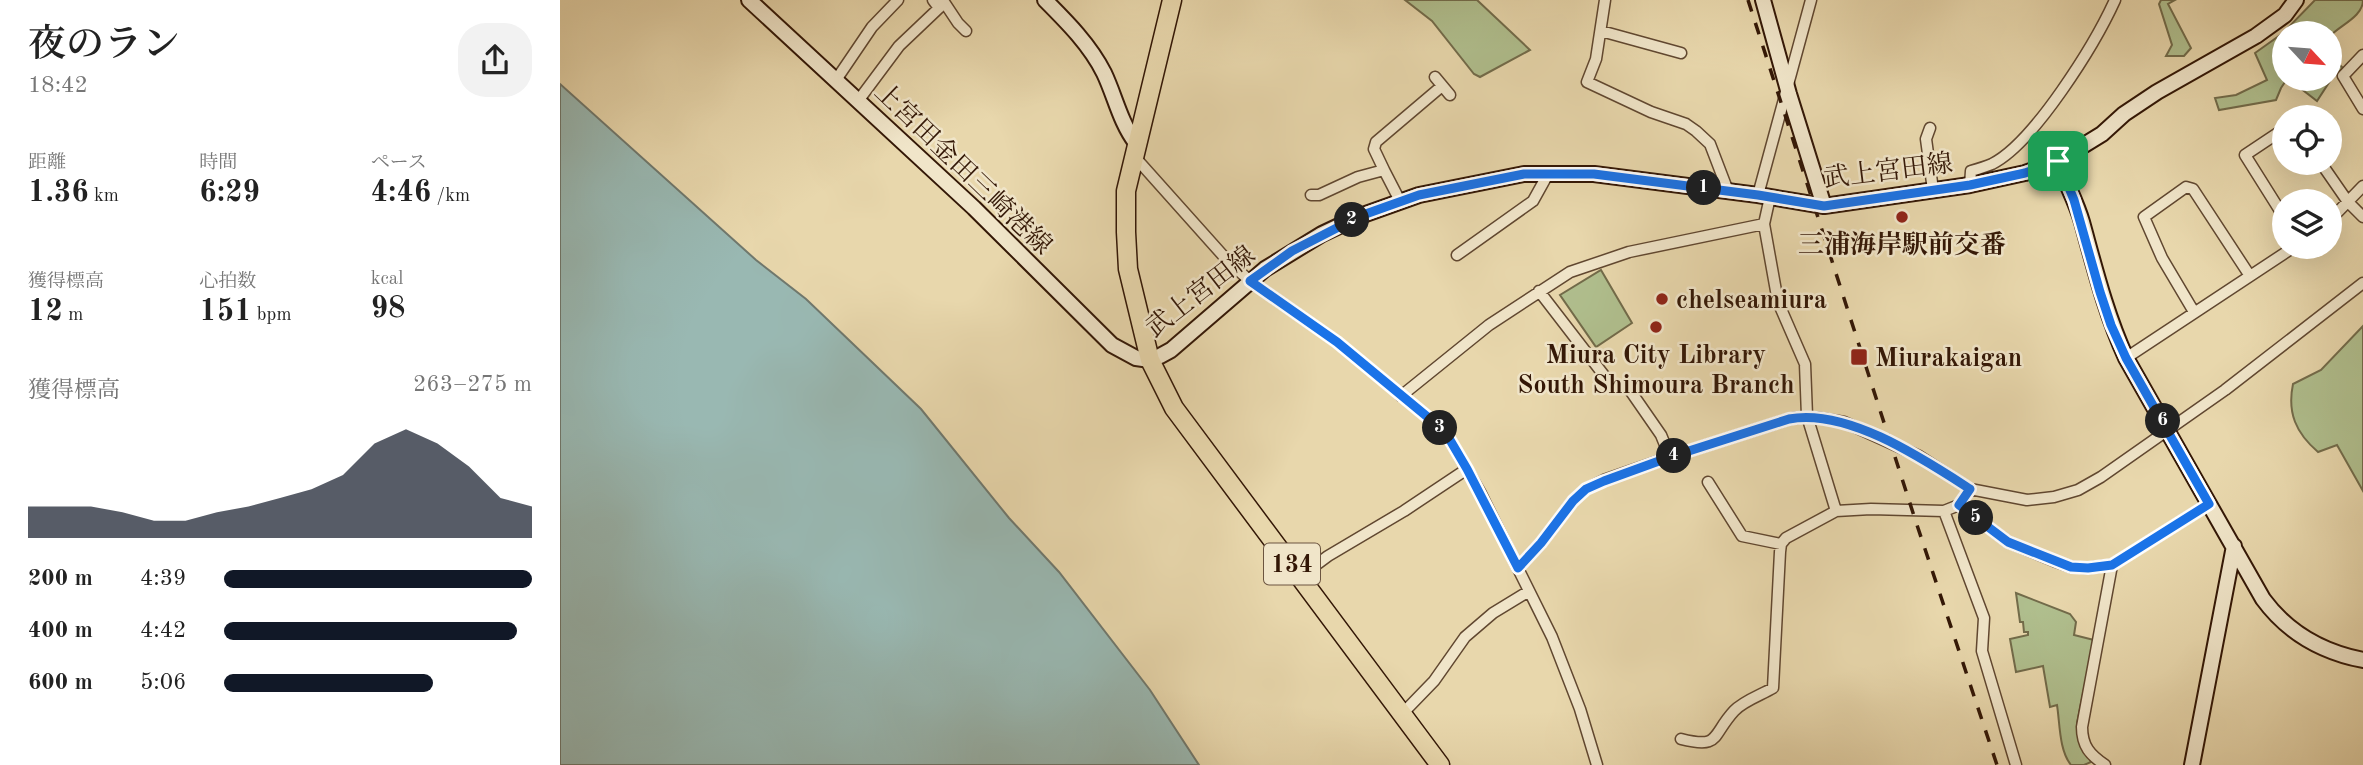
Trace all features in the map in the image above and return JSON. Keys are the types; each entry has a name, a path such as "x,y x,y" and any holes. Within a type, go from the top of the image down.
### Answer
{"highway":[{"name":"134","path":"1172,0 1126,191 1128,269 1150,360 1174,408 1440,765"}],"main road":[{"name":"上宮田金田三崎港線","path":"750,0 1000,233 1112,345 1136,358 1150,360"},
{"path":"1045,0 1080,37 1095,58 1135,149"},
{"path":"1763,0 1824,206"},
{"name":"武上宮田線","path":"1150,360 1171,350 1250,281 1292,251 1360,216 1419,195 1524,174 1594,174 1824,206 1970,185 2025,173 2058,161 2102,134 2124,114 2157,92 2256,36 2285,15 2296,0"},
{"path":"2058,161 2074,200 2104,303 2126,358 2263,599 2286,625 2313,644 2363,660"},
{"path":"2192,765 2234,546"}],"street":[{"path":"836,80 873,27 898,0"},
{"path":"1605,0 1595,59 1587,82 1651,112 1686,124 1696,131 1710,144 1728,191"},
{"path":"1811,0 1787,85 1764,196 1764,224 1778,302 1805,364 1807,416 1836,511"},
{"path":"1970,185 1970,173 1993,163 2024,139 2075,73 2115,0"},
{"path":"858,101 899,46 936,4 944,2 966,31"},
{"path":"1601,31 1681,53"},
{"path":"2363,54 2343,76 2363,109"},
{"path":"1435,77 1450,95"},
{"path":"1401,201 1374,149 1376,142 1443,86"},
{"path":"1930,128 1926,139 1933,190"},
{"path":"2272,137 2245,155 2272,198"},
{"path":"1135,149 1227,260 1250,281 1337,342 1436,424 1450,440 1518,568 1557,649 1580,709 1597,765"},
{"path":"1311,195 1319,195 1342,182 1384,170"},
{"path":"1457,254 1533,201 1548,174"},
{"path":"2329,175 2348,202 2363,217"},
{"path":"2342,208 2363,186"},
{"path":"2194,312 2162,258 2144,217 2186,187 2193,189 2250,275"},
{"path":"1401,396 1489,325 1570,272 1629,252 1764,224"},
{"path":"2126,358 2275,259"},
{"path":"1518,568 1586,489 1670,457 1789,419 1807,416 1844,422 1919,456 1970,489 2027,500 2078,489 2101,477 2225,390 2363,283"},
{"path":"1539,291 1613,387 1627,386 1661,435 1670,457"},
{"path":"1301,576 1328,556 1404,511 1467,469"},
{"path":"1708,482 1742,536 1781,544"},
{"path":"1681,739 1702,744 1710,741 1717,736 1735,709 1773,688 1781,544 1786,538 1836,511 1944,511 1959,505 1970,489"},
{"path":"1959,505 2008,542 2071,567 2088,568 2112,565 2209,504"},
{"path":"1944,511 1984,618 1982,651 2016,765"},
{"path":"2103,765 2090,755 2086,748 2082,727 2112,565"},
{"path":"1403,713 1434,681 1465,637 1493,613 1529,591"}],"green space":[{"path":"1405,0 1477,0 1530,50 1480,77 1474,74 1432,21"},
{"path":"2161,0 2175,0 2168,4 2191,48 2184,56 2166,56 2172,45 2159,4"},
{"path":"2315,0 2363,0 2359,11 2342,26 2342,21 2295,21"},
{"path":"2272,41 2272,91 2280,91 2276,100 2219,110 2215,98 2236,95 2267,80 2255,53"},
{"path":"2304,91 2324,91 2317,101"},
{"path":"1601,270 1632,323 1596,347 1560,295"},
{"path":"2363,326 2363,491 2337,445 2318,452 2304,437 2292,413 2291,394 2293,384 2321,370"},
{"path":"2016,593 2070,614 2076,622 2074,635 2094,640 2077,723 2079,740 2091,762 2084,765 2071,765 2064,752 2057,705 2050,707 2043,666 2016,672 2010,639 2028,635 2028,632 2024,632 2023,622 2020,622"}],"water":[{"path":"560,84 756,260 806,299 921,409 1009,518 1059,572 1150,690 1199,765 560,765"}],"railway":[{"path":"1748,0 1997,765"}],"place":[{"name":"三浦海岸駅前交番","path":"1902,217"},
{"name":"chelseamiura","path":"1662,299"},
{"name":"Miura City Library South Shimoura Branch","path":"1656,327"},
{"name":"Miurakaigan","path":"1859,357"}],"route":[{"path":"2058,161 2082,222 2111,325 2126,358 2209,504 2112,565 2071,567 2008,542 1959,505 1970,489 1919,456 1844,422 1807,416 1789,419 1670,457 1586,489 1518,568 1467,469 1450,440 1436,424 1337,342 1250,281 1292,251 1360,216 1419,195 1524,174 1594,174 1824,206 1970,185 2025,173 2058,161"}]}
